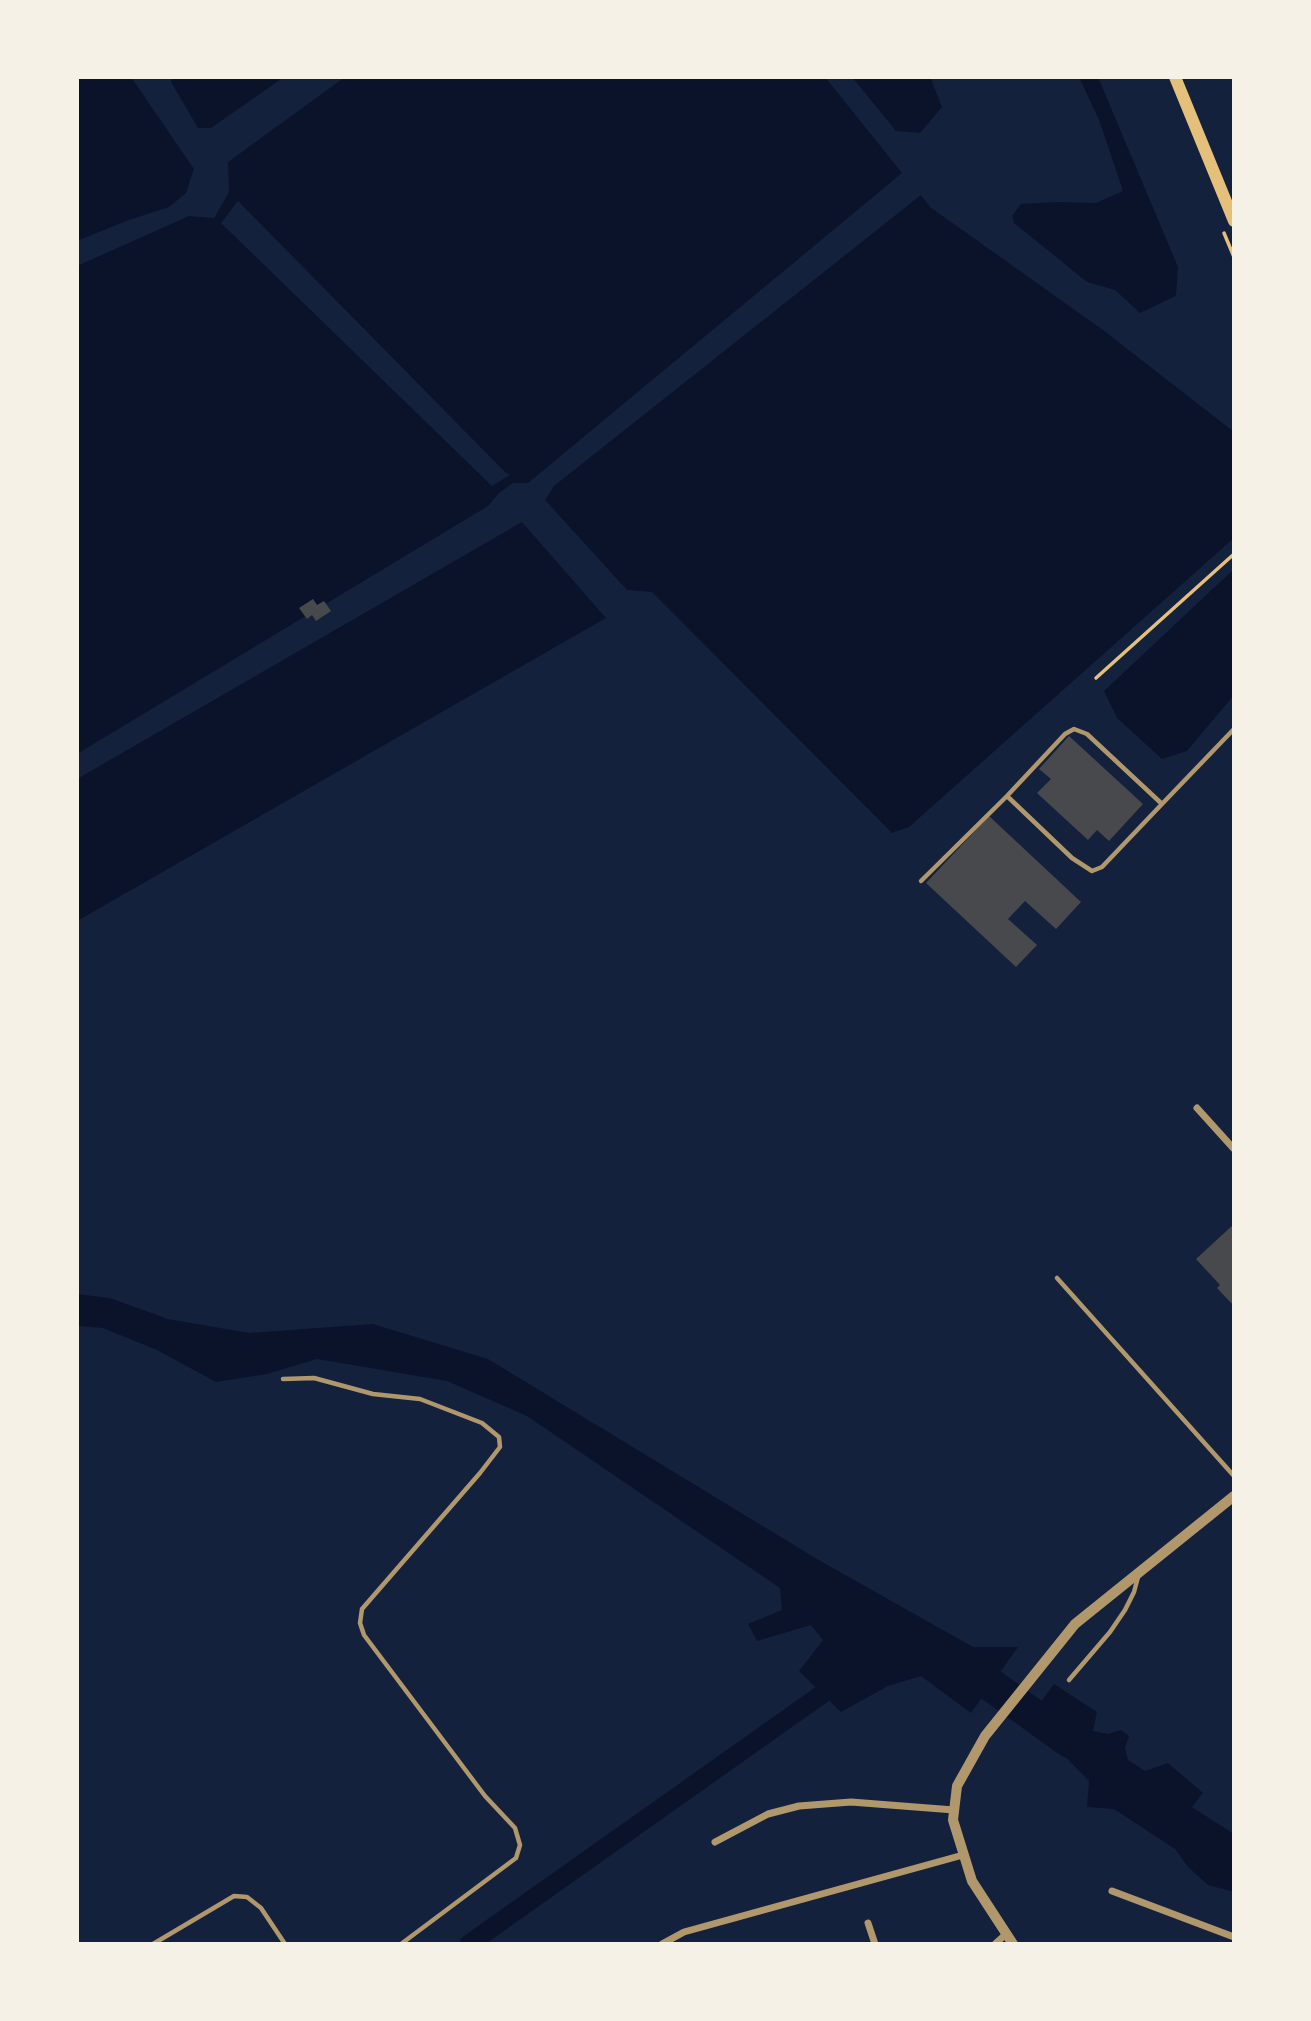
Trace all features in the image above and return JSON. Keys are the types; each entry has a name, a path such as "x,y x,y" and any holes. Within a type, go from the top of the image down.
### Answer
{"main road":[{"path":"1175,77 1234,221"}],"street":[{"path":"1197,1108 1234,1149"},
{"path":"995,1944 1009,1940 972,1881 963,1855 953,1820 957,1786 985,1736 1075,1624 1234,1496"},
{"path":"715,1842 768,1814 799,1806 851,1802 954,1810"},
{"path":"662,1944 695,1928 963,1855"},
{"path":"1112,1891 1234,1937"},
{"path":"868,1923 875,1944"}],"lane":[{"path":"921,881 1065,734 1074,729 1087,734 1162,804"},
{"path":"1007,796 1072,858 1092,871 1102,867 1234,729"},
{"path":"1057,1278 1234,1476"},
{"path":"283,1378 314,1378 373,1394 420,1399 482,1423 499,1437 500,1447 480,1473 362,1609 360,1623 364,1635 485,1796 516,1828 520,1845 516,1858 401,1944"},
{"path":"1069,1680 1125,1610 1135,1592 1138,1572"},
{"path":"153,1944 234,1896 247,1897 261,1908 285,1944"}],"path":[{"path":"1096,678 1234,554"}],"water":[{"path":"77,77 131,77 194,169 186,193 169,207 77,241"},
{"path":"173,77 284,77 211,128 198,128 171,82"},
{"path":"345,77 825,77 902,173 528,483 513,483 499,493 488,506 77,754 77,266 189,216 214,218 229,192 228,162","holes":["238,201 510,475 492,486 221,223"]},
{"path":"852,77 930,77 942,107 920,133 896,131"},
{"path":"1079,77 1098,77 1178,267 1176,296 1140,313 1115,290 1087,282 1014,223 1012,216 1021,204 1096,203 1123,191 1099,120"},
{"path":"921,195 930,207 1103,330 1234,432 1234,538 909,827 892,833 652,592 627,590 545,500 554,486"},
{"path":"522,522 606,618 77,921 77,779"},
{"path":"1234,569 1234,695 1187,751 1162,759 1117,718 1104,691"},
{"path":"77,1294 110,1298 168,1319 249,1333 373,1324 488,1359 817,1559 973,1647 1018,1647 971,1713 921,1676 888,1686 841,1712 799,1671 823,1640 811,1625 757,1641 748,1624 782,1610 780,1588 527,1416 447,1381 317,1359 267,1374 216,1382 157,1350 103,1328 77,1326"},
{"path":"1054,1684 1097,1712 1093,1731 1108,1734 1121,1730 1129,1736 1125,1748 1128,1760 1145,1771 1168,1763 1203,1793 1192,1807 1234,1834 1234,1892 1208,1885 1188,1867 1175,1849 1114,1809 1087,1807 1089,1781 1028,1719"}],"pier":[{"path":"1020,1645 1021,1649 973,1715 969,1716"}],"building":[{"path":"313,599 317,605 324,601 331,611 316,621 312,615 307,619 299,608"},
{"path":"1069,736 1143,804 1109,841 1097,830 1088,840 1037,793 1051,779 1039,769"},
{"path":"989,816 1081,902 1056,929 1025,901 1008,919 1037,945 1016,967 926,883"},
{"path":"1234,1224 1234,1306 1217,1288 1220,1285 1196,1259"}],"waterway":[{"path":"952,1660 1069,1741"},
{"path":"469,1944 842,1680"}]}
